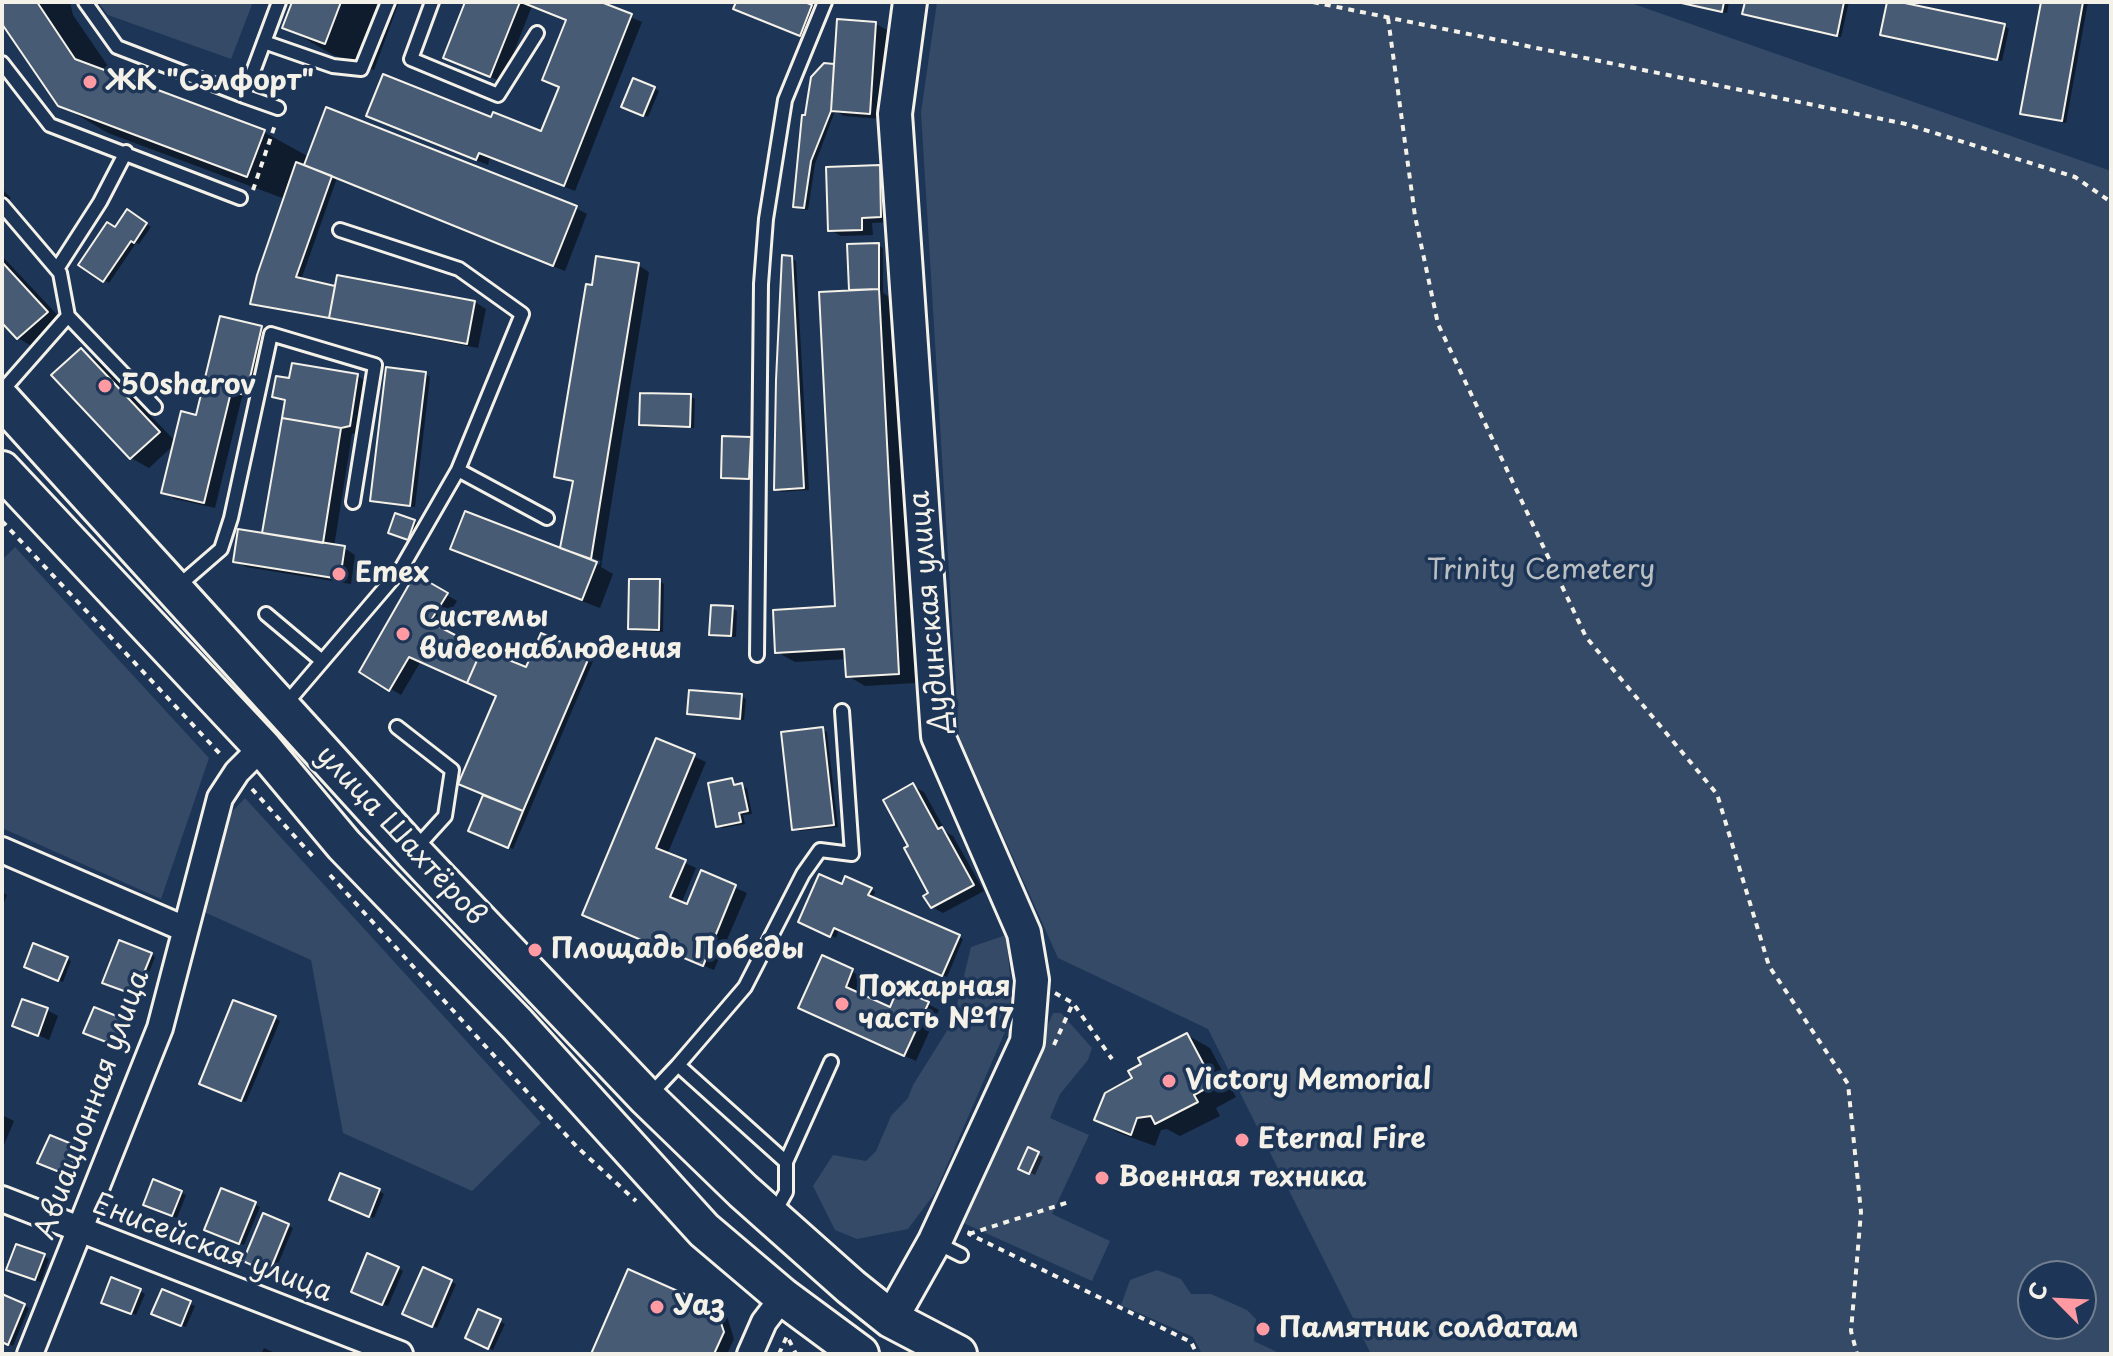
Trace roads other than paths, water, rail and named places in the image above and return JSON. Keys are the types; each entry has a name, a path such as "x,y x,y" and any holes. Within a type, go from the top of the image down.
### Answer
{"main road":[{"name":"улица Шахтёров","path":"2,400 413,852 647,1098 814,1257 891,1319 958,1354"},
{"name":"улица Шахтёров","path":"2,470 262,747 344,845 517,1024 704,1230 783,1297 860,1354"}],"street":[{"name":"Дудинская улица","path":"891,1319 948,1248 1027,1042 1032,980 1024,933 938,736 895,114 910,2"},
{"name":"Авиационная улица","path":"30,1354 160,1028 220,798 237,772 262,747"},
{"path":"2,850 185,929"},
{"name":"Енисейская улица","path":"2,1199 400,1354"},
{"path":"750,1354 764,1322 783,1297"}],"lane":[{"path":"85,2 117,47 278,108"},
{"path":"244,96 279,2"},
{"path":"264,42 333,66 361,69 388,2"},
{"path":"432,2 411,59 498,95 537,33"},
{"path":"757,655 761,284 766,219 785,100 825,2"},
{"path":"2,63 50,125 240,198"},
{"path":"57,269 100,202 126,152"},
{"path":"2,205 60,273 68,316 155,407"},
{"path":"282,708 401,569 458,470 522,314 459,269 340,230"},
{"path":"2,391 68,316"},
{"path":"173,590 221,549 231,518 271,334 375,365 353,502"},
{"path":"458,470 547,518"},
{"path":"266,614 322,661"},
{"path":"647,1098 745,987 803,874 820,850 852,854 842,711"},
{"path":"397,727 452,770 445,816 413,852"},
{"path":"772,1218 786,1192 786,1162 831,1062"},
{"path":"678,1065 786,1162"}],"place":[{"name":"ЖК \"Сэлфорт\"","path":"90,82"},
{"name":"50sharov","path":"105,386"},
{"name":"Emex","path":"339,574"},
{"name":"Системы видеонаблюдения","path":"403,634"},
{"name":"Площадь Победы","path":"535,950"},
{"name":"Пожарная часть №17","path":"842,1004"},
{"name":"Victory Memorial","path":"1169,1081"},
{"name":"Eternal Fire","path":"1242,1140"},
{"name":"Военная техника","path":"1102,1178"},
{"name":"Уаз","path":"657,1307"},
{"name":"Памятник солдатам","path":"1263,1329"}],"park label":[{"name":"Trinity Cemetery","path":"1541,571"}]}
